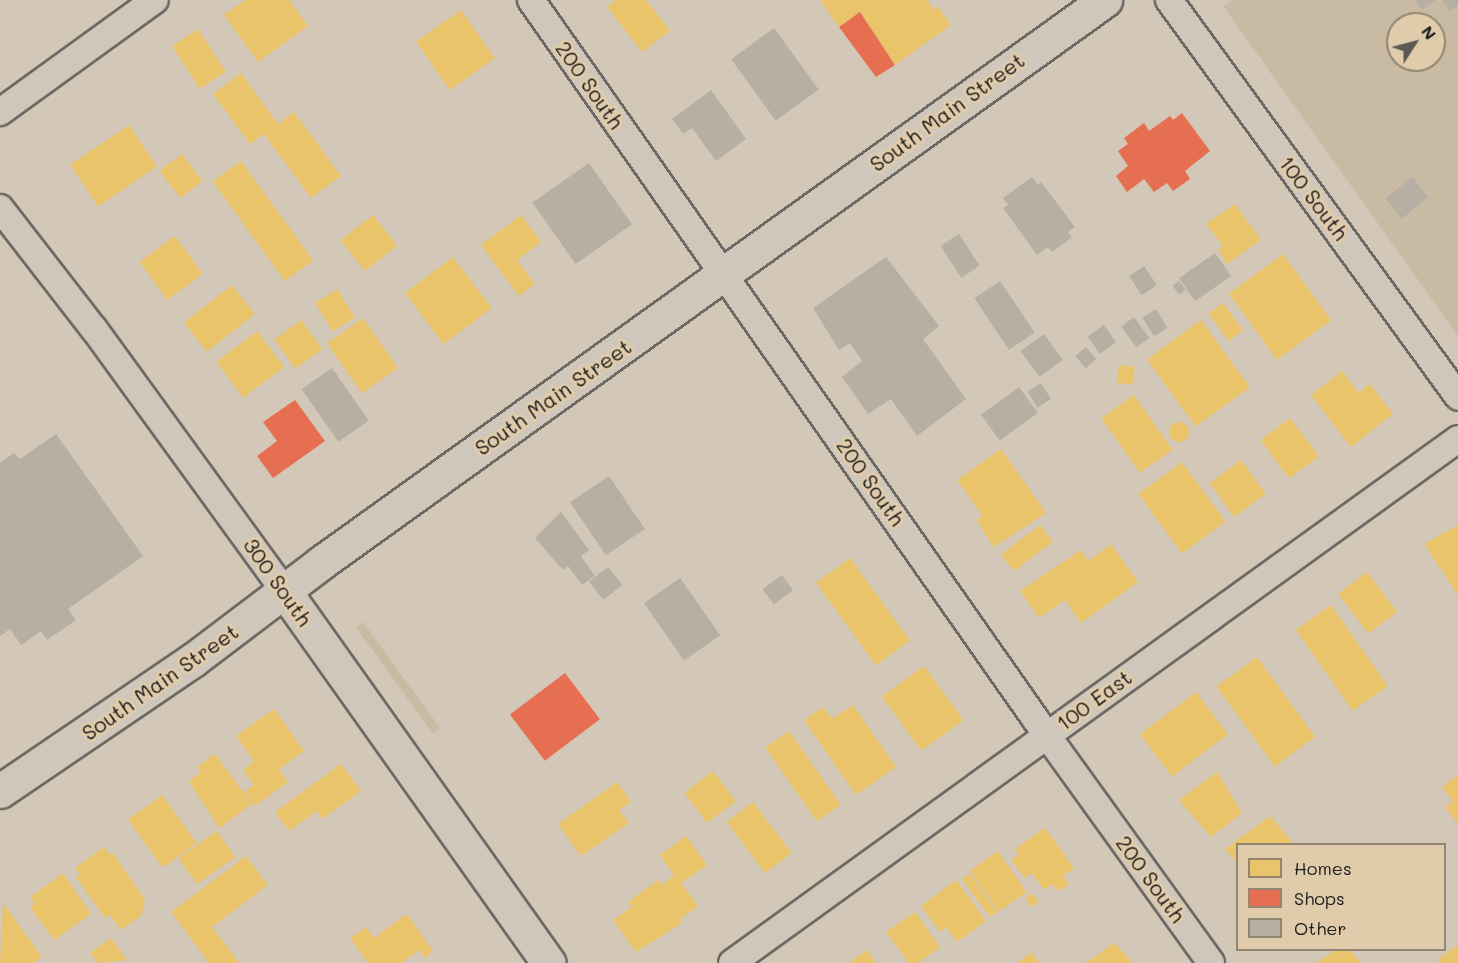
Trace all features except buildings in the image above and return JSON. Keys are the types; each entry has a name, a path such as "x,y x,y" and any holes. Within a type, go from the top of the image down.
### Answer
{"main road":[{"name":"South Main Street","path":"0,790 112,717 1105,0"},
{"name":"300 South","path":"285,592 549,963"}],"street":[{"path":"0,112 155,0"},
{"name":"200 South","path":"531,0 1046,734 1211,963"},
{"name":"100 South","path":"1169,0 1458,397"},
{"name":"300 South","path":"0,207 122,367 285,592"},
{"name":"100 East","path":"732,963 1046,734 1458,439"}],"shaded area":[{"path":"1232,0 1458,0 1458,336 1223,6"},
{"path":"363,622 440,728 433,733 356,627"}]}
